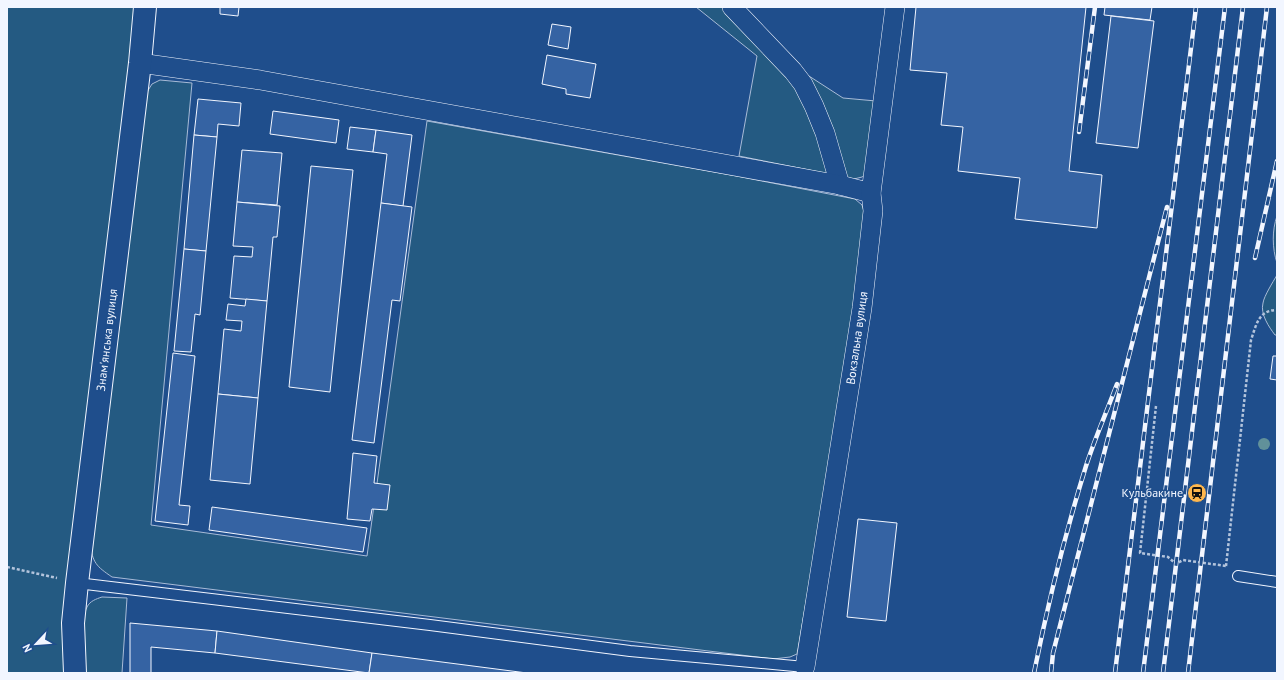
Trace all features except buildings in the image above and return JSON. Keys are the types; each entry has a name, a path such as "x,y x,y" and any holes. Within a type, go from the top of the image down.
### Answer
{"street":[{"name":"Знам'янська вулиця","path":"75,673 73,623 77,583 140,63 145,7"},
{"path":"732,7 793,71 803,84 825,133 840,184"},
{"name":"Вокзальна вулиця","path":"805,667 862,308 873,211 871,193 895,7"},
{"path":"140,63 260,80 840,184 871,193"}],"lane":[{"path":"1238,576 1277,582"},
{"path":"77,583 430,624 630,651 805,667"}],"path":[{"path":"1238,576 1225,574 1252,340 1258,319 1270,310 1277,310"},
{"path":"1156,406 1140,553 1168,557 1176,564 1183,560 1226,566"},
{"path":"7,567 77,583"}],"shaded area":[{"path":"7,7 136,7 66,673 7,673"},
{"path":"696,7 739,7 795,67 843,98 876,101 867,174 854,179 739,156 757,56"},
{"path":"160,80 192,83 151,525 367,556 427,121 736,176 855,199 862,205 866,218 857,308 797,654 790,657 773,659 112,577 102,570 96,564 92,556 90,544 147,92 152,84"},
{"path":"1277,216 1277,263 1273,239"},
{"path":"1277,275 1277,335 1275,335 1266,320 1262,307 1265,297"},
{"path":"102,597 127,598 122,673 85,673 83,630 85,613 90,603 95,599"}],"railway":[{"path":"1079,132 1095,7"},
{"path":"1115,673 1196,7"},
{"path":"1143,673 1225,7"},
{"path":"1163,673 1243,7"},
{"path":"1188,673 1267,7"},
{"path":"1255,258 1277,161"},
{"path":"1051,673 1053,653 1167,207"},
{"path":"1034,673 1057,569 1078,492 1093,445 1117,384"}],"place":[{"name":"Кульбакине","path":"1197,493"}]}
